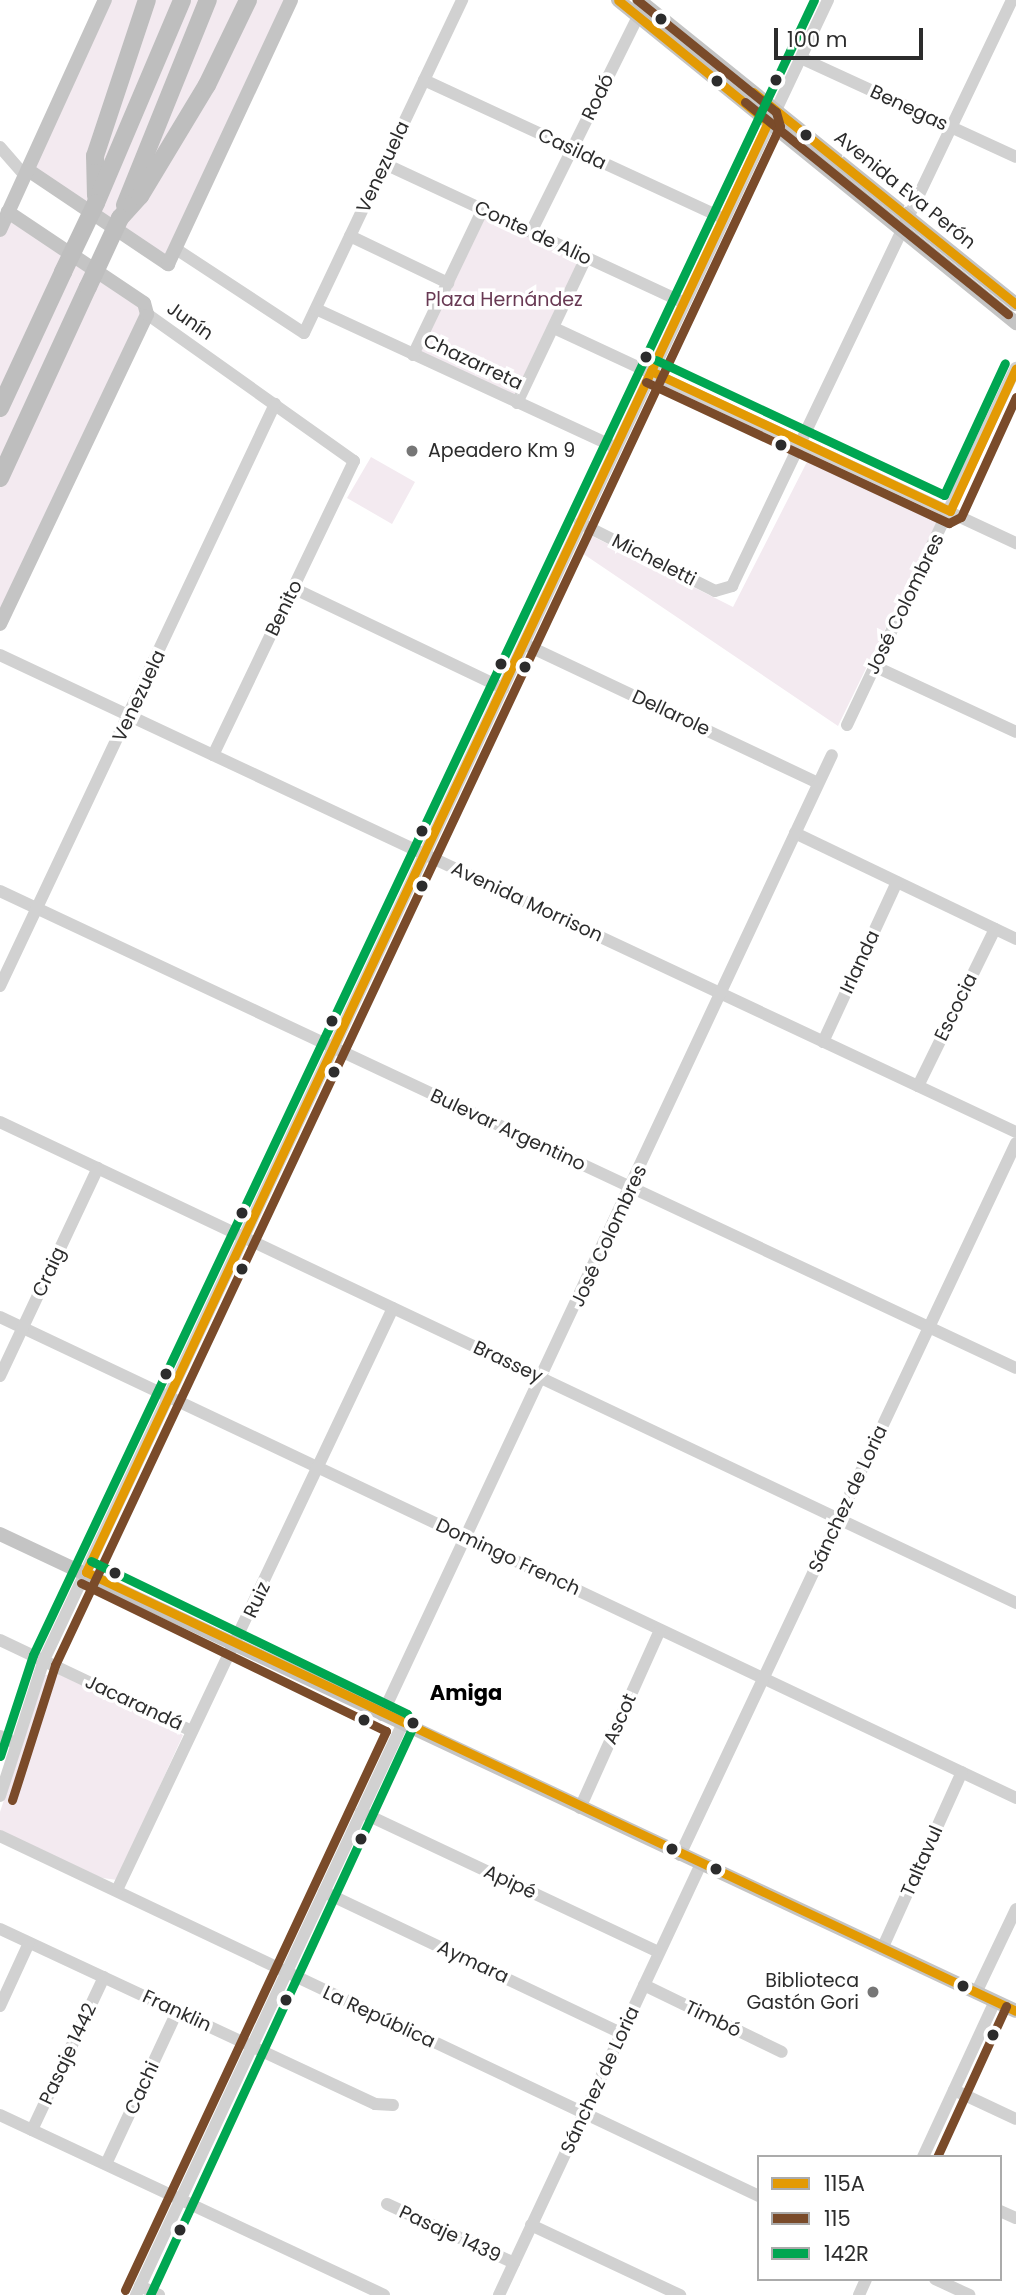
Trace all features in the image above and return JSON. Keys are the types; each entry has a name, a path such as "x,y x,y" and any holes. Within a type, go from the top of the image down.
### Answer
{"highway":[{"path":"96,203 95,156 147,0"},
{"path":"0,408 96,203 182,0"},
{"path":"0,478 120,218 208,0"},
{"path":"120,218 140,196 207,85 248,0"}],"main road":[{"path":"0,230 105,0"},
{"path":"27,173 167,264 292,0"},
{"name":"Avenida Eva Perón","path":"618,0 641,5 772,116 906,224 1016,304"},
{"name":"Junín","path":"8,212 144,303 147,314"},
{"name":"Avenida Eva Perón","path":"906,224 1016,323"},
{"path":"0,624 147,314"},
{"path":"0,1534 86,1572 402,1725 1016,2011"}],"street":[{"name":"Venezuela","path":"176,248 303,333 462,0"},
{"path":"0,1796 44,1660 524,644 721,217 803,59 828,0"},
{"path":"801,442 1012,0"},
{"name":"Rodó","path":"531,232 641,5"},
{"name":"Benegas","path":"803,59 1016,157"},
{"name":"Casilda","path":"424,80 721,217"},
{"path":"0,147 27,173"},
{"name":"Conte de Alio","path":"384,164 682,302"},
{"path":"413,355 483,209"},
{"path":"351,236 448,283"},
{"path":"517,403 586,258"},
{"name":"Chazarreta","path":"316,309 615,447"},
{"name":"Junín","path":"147,314 355,461"},
{"path":"554,328 1016,543"},
{"name":"José Colombres","path":"847,725 1016,369"},
{"name":"Venezuela","path":"0,986 130,716 275,404"},
{"name":"Micheletti","path":"580,523 715,591 729,590 801,442"},
{"name":"Benito","path":"213,755 355,461"},
{"path":"293,588 503,688"},
{"name":"Dellarole","path":"524,644 818,783"},
{"name":"Avenida Morrison","path":"0,655 1016,1132"},
{"path":"876,667 1016,733"},
{"name":"José Colombres","path":"382,1715 543,1379 832,755"},
{"path":"795,833 1016,939"},
{"name":"Irlanda","path":"823,1042 897,882"},
{"name":"Bulevar Argentino","path":"0,891 1016,1368"},
{"name":"Escocia","path":"918,1086 995,929"},
{"name":"Brassey","path":"0,1122 1016,1603"},
{"name":"Sánchez de Loria","path":"680,1855 1016,1143"},
{"name":"Craig","path":"0,1376 98,1168"},
{"name":"Ruiz","path":"117,1890 394,1308"},
{"name":"Domingo French","path":"0,1317 1016,1798"},
{"name":"Ascot","path":"580,1808 660,1630"},
{"name":"Jacarandá","path":"0,1640 192,1731"},
{"path":"159,2295 138,2290 402,1725"},
{"path":"0,1736 15,1743"},
{"name":"Taltavul","path":"882,1949 962,1772"},
{"name":"Apipé","path":"361,1812 659,1952"},
{"name":"La República","path":"0,1836 757,2195"},
{"name":"Sánchez de Loria","path":"499,2295 701,1864"},
{"name":"Aymara","path":"324,1892 621,2033"},
{"path":"976,1993 1016,1909"},
{"name":"Franklin","path":"0,1929 375,2104 393,2105"},
{"path":"0,2006 29,1943"},
{"name":"Pasaje 1442","path":"32,2130 104,1978"},
{"name":"Timbó","path":"644,1985 782,2052"},
{"path":"924,2155 995,2001"},
{"name":"Cachi","path":"106,2164 177,2012"},
{"path":"954,2090 1016,2119"},
{"path":"0,2115 384,2295"},
{"name":"Pasaje 1439","path":"387,2204 513,2263"},
{"path":"531,2225 680,2295"},
{"path":"939,2281 969,2295"}],"green space":[{"path":"105,0 291,0 168,264 28,170"},
{"name":"Plaza Hernández","path":"483,209 586,258 517,403 413,355"},
{"path":"8,212 144,303 147,314 0,624 0,230"},
{"path":"810,456 939,518 838,726 579,551 590,535 733,607"},
{"path":"371,457 415,482 392,524 347,498"},
{"path":"62,1673 183,1735 117,1880 89,1876 0,1831 0,1812 45,1675"}],"transit line":[{"name":"115A","path":"86,1572 768,122 618,0"},
{"name":"115","path":"12,1800 55,1665 780,126 776,112 637,0"},
{"name":"142R","path":"0,1756 33,1655 814,0"},
{"name":"115A","path":"753,92 1016,304"},
{"name":"115","path":"745,102 1008,314"},
{"name":"142R","path":"656,360 944,495 1005,363"},
{"name":"115A","path":"651,371 950,511 1016,368"},
{"name":"115","path":"646,382 949,523 961,517 1016,397"},
{"name":"142R","path":"91,1561 407,1714 414,1724 150,2295"},
{"name":"115A","path":"86,1572 1016,2011"},
{"name":"115","path":"81,1583 386,1731 125,2290"},
{"name":"115","path":"938,2155 1006,2006"}],"place":[{"name":"Apeadero Km 9","path":"412,451"},
{"name":"Biblioteca Gastón Gori","path":"873,1992"}],"district":[{"name":"Amiga","path":"466,1693"}]}
